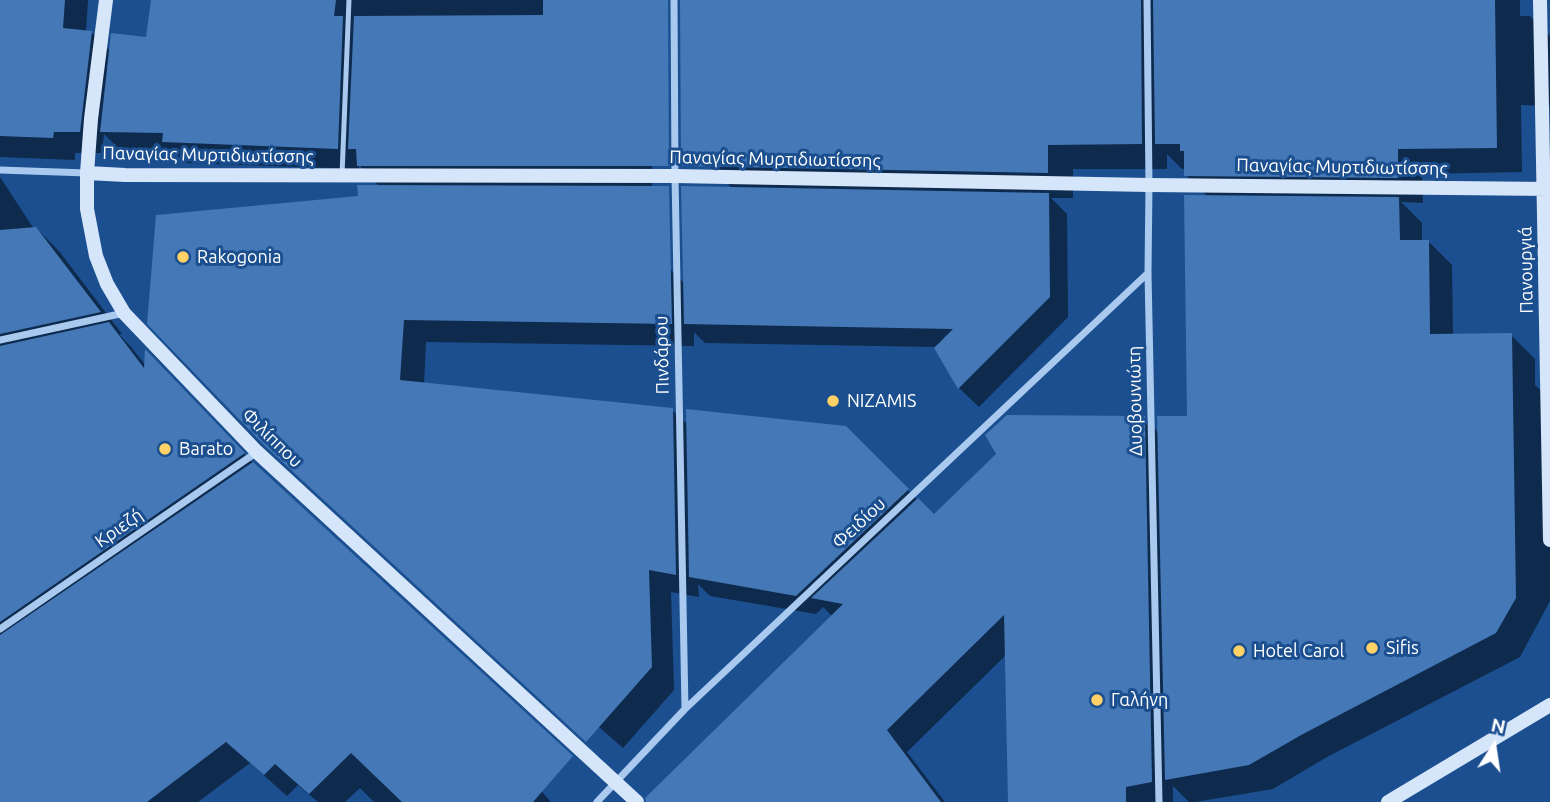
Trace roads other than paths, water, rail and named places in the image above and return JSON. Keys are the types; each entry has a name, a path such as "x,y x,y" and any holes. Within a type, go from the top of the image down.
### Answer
{"street":[{"name":"Φιλίππου","path":"106,0 91,119 87,209 96,256 107,284 124,313 257,452 637,802"},
{"name":"Πινδάρου","path":"674,0 685,709"},
{"name":"Δυοβουνιώτη","path":"1147,0 1148,273 1159,802"},
{"name":"Πανουργιά","path":"1540,0 1547,189 1550,540"},
{"name":"Παναγίας Μυρτιδιωτίσσης","path":"0,170 125,175 675,176 1547,189"},
{"name":"Φειδίου","path":"597,802 685,709 1148,273"},
{"path":"0,340 124,313"},
{"name":"Κριεζή","path":"0,629 257,452"},
{"path":"1388,802 1550,705"}],"lane":[{"path":"342,175 349,0"}],"place":[{"name":"Rakogonia","path":"183,257"},
{"name":"NIZAMIS","path":"833,401"},
{"name":"Barato","path":"165,449"},
{"name":"Sifis","path":"1372,648"},
{"name":"Hotel Carol","path":"1239,651"},
{"name":"Γαλήνη","path":"1097,700"}]}
